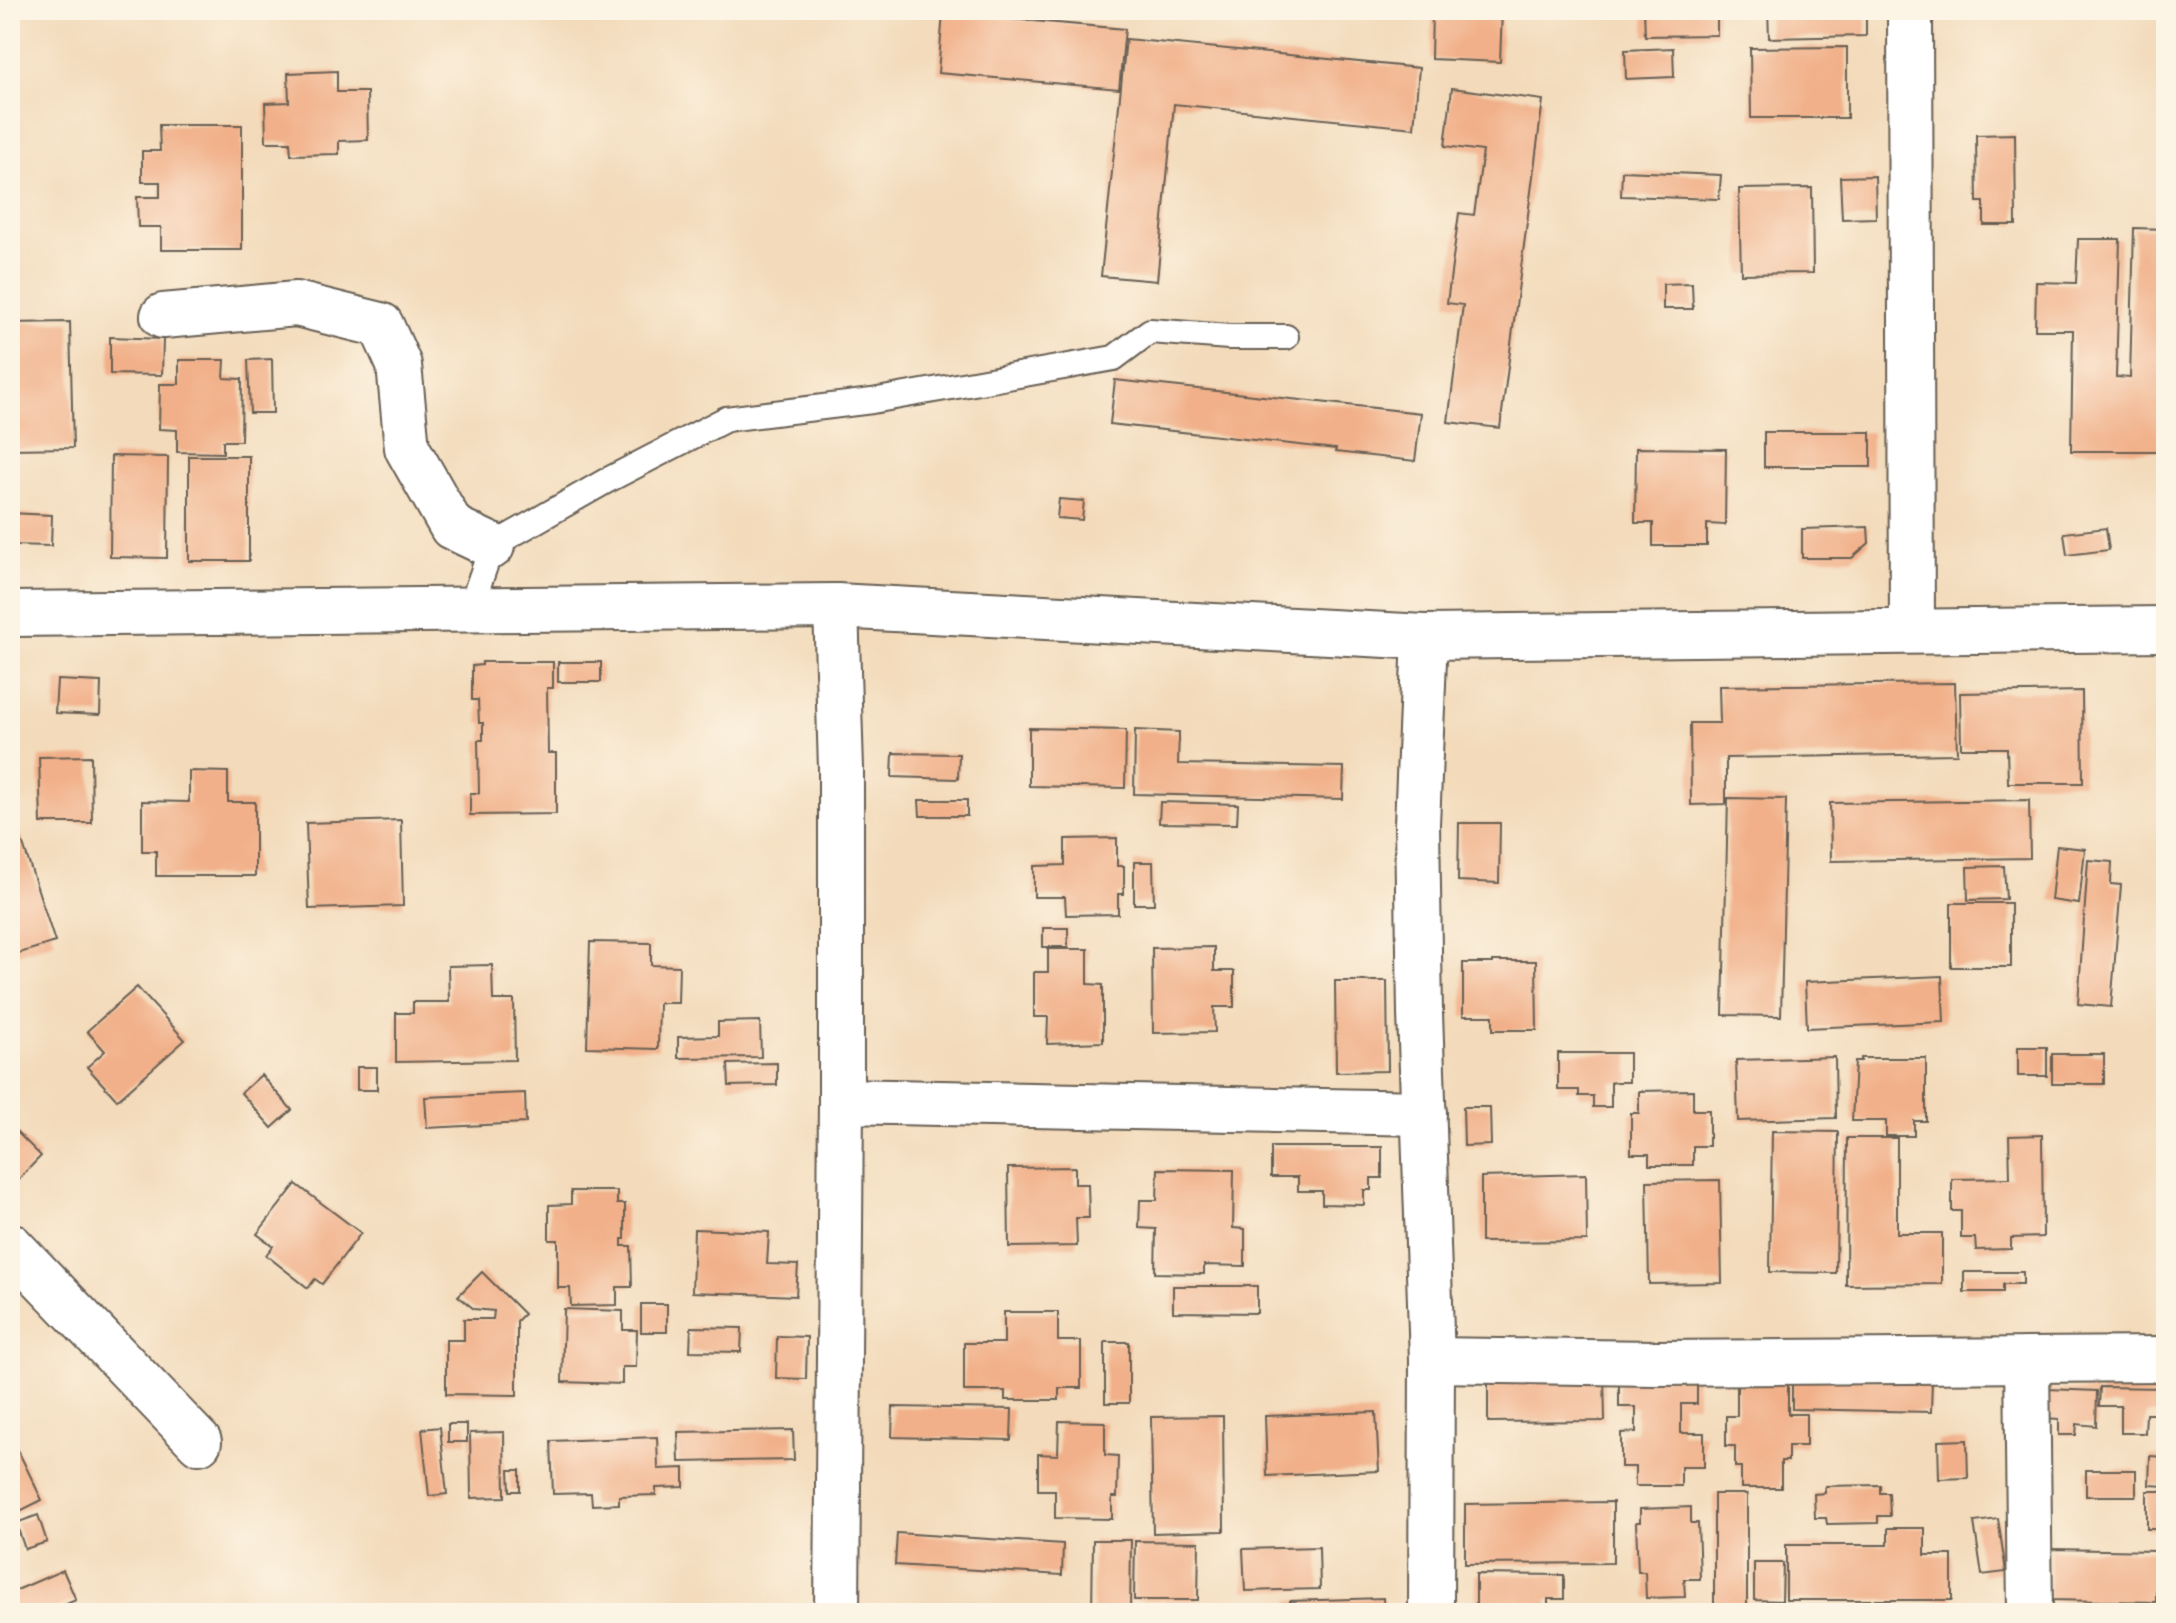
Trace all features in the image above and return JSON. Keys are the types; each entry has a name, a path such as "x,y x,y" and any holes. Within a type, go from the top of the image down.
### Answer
{"street":[{"path":"1910,10 1912,631"},
{"path":"163,316 296,304 381,325 399,365 407,448 452,527 492,546"},
{"path":"10,614 836,606 1425,637 2166,629"},
{"path":"836,606 841,769 837,1613"},
{"path":"1425,637 1417,824 1432,1360 1431,1613"},
{"path":"841,1101 1424,1113"},
{"path":"10,1245 199,1442"},
{"path":"1432,1360 1655,1363 2166,1359"},
{"path":"2027,1360 2030,1613"}],"lane":[{"path":"470,609 492,546 606,481 726,419 872,401 1114,358 1150,331 1229,337 1286,337"}],"building":[{"path":"1432,10 1502,10 1500,62 1431,59"},
{"path":"1644,10 1717,10 1717,35 1645,36"},
{"path":"1768,10 1866,10 1866,36 1769,38"},
{"path":"943,13 1125,29 1119,89 938,73"},
{"path":"1126,39 1419,68 1414,128 1174,104 1157,281 1101,276"},
{"path":"1847,47 1847,118 1751,118 1750,48"},
{"path":"1673,48 1674,77 1626,79 1625,50"},
{"path":"337,71 337,92 367,92 368,140 339,141 339,154 291,155 290,142 266,142 265,103 289,102 288,73"},
{"path":"1452,88 1543,100 1500,428 1448,422 1463,305 1447,303 1459,213 1474,215 1483,151 1445,146"},
{"path":"159,125 242,125 242,250 161,250 161,227 138,227 137,197 160,197 160,182 142,182 142,151 160,151"},
{"path":"2015,134 2016,225 1984,225 1984,202 1977,202 1976,135"},
{"path":"1622,171 1721,175 1719,199 1621,196"},
{"path":"1875,176 1876,218 1842,219 1840,177"},
{"path":"1812,188 1813,273 1741,274 1739,189"},
{"path":"2134,228 2166,229 2164,451 2071,451 2073,330 2035,330 2036,282 2076,283 2078,239 2120,239 2116,377 2130,378"},
{"path":"1692,283 1693,309 1663,309 1663,284"},
{"path":"70,322 73,448 10,449 10,323"},
{"path":"110,337 163,339 162,375 110,374"},
{"path":"272,359 273,413 250,413 248,360"},
{"path":"179,360 225,360 224,378 242,379 241,441 223,441 223,453 177,452 177,430 159,429 160,384 179,384"},
{"path":"1115,380 1421,413 1415,461 1110,424"},
{"path":"1764,432 1871,432 1871,467 1764,467"},
{"path":"1636,448 1726,449 1725,525 1707,524 1707,546 1653,546 1653,523 1635,523"},
{"path":"111,456 168,457 167,558 110,557"},
{"path":"189,456 249,456 249,561 189,561"},
{"path":"1059,499 1084,501 1082,520 1057,518"},
{"path":"10,513 52,515 51,546 10,545"},
{"path":"1868,527 1869,543 1852,558 1802,558 1802,529"},
{"path":"2106,528 2109,550 2067,555 2064,533"},
{"path":"482,662 553,662 553,688 547,688 548,753 556,753 556,814 470,815 470,793 479,793 478,740 483,740 478,700 472,700 472,666 482,665"},
{"path":"558,662 601,662 601,682 558,682"},
{"path":"57,680 101,682 100,715 55,713"},
{"path":"1955,683 1957,754 1726,758 1726,804 1691,805 1690,723 1720,723 1719,686"},
{"path":"2082,691 2083,783 2008,783 2007,748 1961,748 1960,693"},
{"path":"1029,728 1126,730 1125,788 1029,786"},
{"path":"1135,730 1179,732 1178,764 1344,767 1343,799 1134,794"},
{"path":"893,753 959,754 958,779 892,777"},
{"path":"91,756 92,823 41,823 39,757"},
{"path":"189,771 228,772 228,802 255,802 255,876 156,876 156,851 142,851 142,801 189,802"},
{"path":"1728,798 1786,799 1781,1016 1723,1015"},
{"path":"919,800 967,800 967,816 920,816"},
{"path":"2029,800 2030,858 1831,861 1830,803"},
{"path":"1160,802 1238,804 1237,824 1159,823"},
{"path":"401,820 403,906 309,909 306,823"},
{"path":"1459,823 1500,823 1499,883 1458,881"},
{"path":"19,832 55,942 10,956 10,835"},
{"path":"1117,838 1117,866 1124,866 1124,894 1118,894 1118,914 1066,915 1065,897 1034,897 1034,866 1065,865 1065,839"},
{"path":"2057,846 2085,849 2079,904 2051,900"},
{"path":"2088,860 2112,862 2111,884 2121,885 2111,1007 2078,1004"},
{"path":"1134,862 1153,862 1154,904 1134,904"},
{"path":"2004,866 2006,899 1968,900 1967,867"},
{"path":"1951,903 2011,903 2011,967 1951,967"},
{"path":"1043,928 1068,928 1068,947 1043,947"},
{"path":"590,942 651,943 651,965 679,966 678,1003 659,1003 658,1049 587,1047"},
{"path":"1214,947 1214,971 1234,971 1234,1007 1214,1007 1215,1032 1153,1033 1152,948"},
{"path":"1048,949 1088,949 1088,984 1103,985 1103,1042 1047,1044 1048,1017 1034,1017 1034,972 1048,972"},
{"path":"1536,961 1537,1030 1493,1030 1493,1016 1463,1016 1463,963"},
{"path":"492,965 493,1000 514,1000 515,1060 396,1062 396,1013 413,1013 413,1002 449,1002 448,966"},
{"path":"1942,976 1944,1022 1807,1028 1805,982"},
{"path":"1335,981 1387,981 1388,1071 1336,1072"},
{"path":"137,987 185,1040 117,1100 87,1067 105,1051 87,1031"},
{"path":"760,1021 761,1057 678,1058 678,1037 718,1036 718,1022"},
{"path":"2018,1047 2047,1047 2047,1076 2018,1076"},
{"path":"1558,1053 1629,1053 1629,1082 1611,1082 1611,1107 1593,1107 1593,1096 1579,1096 1579,1090 1558,1090"},
{"path":"2052,1054 2104,1054 2104,1084 2052,1084"},
{"path":"1835,1057 1836,1118 1738,1121 1736,1060"},
{"path":"1861,1058 1926,1058 1926,1121 1914,1121 1914,1136 1886,1136 1886,1121 1852,1121 1855,1061 1861,1061"},
{"path":"777,1063 777,1085 729,1086 728,1064"},
{"path":"357,1067 377,1067 377,1090 357,1090"},
{"path":"261,1075 292,1110 272,1128 241,1093"},
{"path":"1693,1090 1693,1110 1709,1110 1709,1146 1693,1146 1693,1165 1649,1165 1649,1154 1631,1154 1631,1113 1639,1113 1639,1091"},
{"path":"525,1093 526,1123 427,1128 425,1097"},
{"path":"1463,1107 1490,1107 1491,1145 1464,1146"},
{"path":"10,1125 41,1156 17,1181 10,1174"},
{"path":"1772,1131 1838,1132 1836,1273 1770,1272"},
{"path":"2042,1135 2043,1237 2011,1238 2011,1249 1976,1250 1975,1238 1961,1238 1961,1211 1952,1211 1952,1179 2010,1178 2009,1136"},
{"path":"1847,1138 1897,1138 1897,1233 1942,1233 1942,1284 1846,1285"},
{"path":"1271,1147 1382,1147 1382,1178 1371,1178 1371,1190 1364,1190 1364,1205 1322,1204 1322,1191 1298,1191 1298,1177 1271,1177"},
{"path":"1075,1167 1075,1184 1088,1184 1089,1218 1076,1218 1077,1246 1009,1247 1008,1168"},
{"path":"1158,1169 1234,1170 1233,1228 1245,1229 1245,1266 1204,1265 1204,1274 1155,1273 1156,1229 1139,1228 1140,1200 1157,1200"},
{"path":"1586,1174 1587,1241 1481,1242 1481,1177"},
{"path":"1720,1180 1722,1283 1649,1284 1647,1181"},
{"path":"296,1184 361,1233 322,1284 315,1279 308,1288 266,1255 273,1246 257,1234"},
{"path":"571,1191 617,1191 617,1204 625,1204 625,1239 622,1239 622,1246 631,1246 632,1287 617,1287 617,1305 571,1306 570,1288 558,1288 558,1240 549,1240 549,1205 571,1204"},
{"path":"694,1229 769,1232 767,1264 798,1265 796,1296 692,1292"},
{"path":"482,1272 524,1314 517,1321 517,1395 446,1394 446,1340 464,1340 464,1319 493,1319 494,1311 474,1309 458,1296"},
{"path":"1964,1272 2023,1272 2023,1284 2003,1284 2003,1292 1964,1292"},
{"path":"1173,1286 1257,1286 1257,1313 1173,1312"},
{"path":"641,1304 667,1304 667,1332 641,1332"},
{"path":"564,1309 623,1311 623,1330 637,1330 636,1367 622,1367 622,1384 562,1382"},
{"path":"1004,1312 1058,1312 1058,1341 1081,1341 1081,1388 1059,1388 1059,1400 1005,1400 1005,1391 964,1391 964,1343 1004,1343"},
{"path":"691,1327 742,1328 741,1352 690,1351"},
{"path":"777,1336 807,1337 806,1379 776,1378"},
{"path":"1105,1342 1129,1342 1129,1403 1105,1403"},
{"path":"1488,1372 1604,1372 1605,1421 1488,1422"},
{"path":"1619,1377 1697,1377 1697,1404 1681,1404 1681,1433 1704,1433 1704,1467 1681,1467 1681,1486 1635,1486 1635,1467 1621,1467 1621,1433 1636,1432 1636,1407 1619,1407"},
{"path":"1792,1378 1932,1380 1931,1412 1792,1409"},
{"path":"1737,1383 1788,1383 1788,1414 1806,1414 1806,1446 1788,1446 1788,1461 1781,1461 1781,1488 1741,1488 1741,1467 1735,1467 1735,1446 1726,1446 1726,1416 1737,1416"},
{"path":"2100,1387 2166,1388 2166,1437 2161,1437 2161,1414 2146,1414 2145,1433 2121,1433 2121,1406 2099,1406"},
{"path":"2047,1389 2097,1391 2096,1426 2077,1424 2076,1435 2059,1435 2059,1419 2045,1418"},
{"path":"893,1407 1012,1409 1011,1440 892,1437"},
{"path":"1376,1412 1379,1471 1267,1476 1265,1416"},
{"path":"1223,1416 1224,1531 1153,1533 1151,1417"},
{"path":"1059,1421 1105,1422 1105,1455 1118,1456 1117,1497 1112,1497 1112,1519 1055,1518 1055,1490 1038,1490 1038,1454 1058,1455"},
{"path":"448,1424 467,1424 467,1442 448,1442"},
{"path":"440,1427 447,1494 429,1496 422,1429"},
{"path":"793,1430 794,1460 679,1462 678,1432"},
{"path":"504,1432 505,1497 471,1498 470,1433"},
{"path":"10,1434 42,1500 10,1516"},
{"path":"657,1437 658,1469 684,1468 684,1487 656,1488 656,1495 619,1496 619,1504 592,1505 591,1493 553,1494 551,1441"},
{"path":"1967,1440 1968,1478 1939,1479 1938,1441"},
{"path":"2150,1456 2166,1457 2166,1486 2149,1485"},
{"path":"509,1470 520,1470 520,1491 510,1491"},
{"path":"2086,1470 2136,1470 2136,1496 2086,1496"},
{"path":"1880,1485 1880,1493 1889,1493 1890,1516 1878,1516 1878,1523 1827,1524 1826,1518 1815,1518 1814,1494 1825,1493 1825,1486"},
{"path":"2147,1491 2166,1491 2166,1529 2147,1529"},
{"path":"1714,1494 1747,1494 1747,1609 1714,1609"},
{"path":"1613,1502 1613,1563 1465,1564 1465,1504"},
{"path":"1691,1507 1691,1523 1698,1523 1700,1579 1684,1579 1685,1597 1646,1598 1645,1572 1638,1572 1636,1522 1640,1522 1640,1509"},
{"path":"38,1515 47,1542 25,1549 16,1523"},
{"path":"1998,1519 2006,1572 1982,1575 1974,1522"},
{"path":"1888,1528 1925,1528 1925,1555 1952,1555 1952,1600 1786,1600 1786,1545 1888,1545"},
{"path":"897,1533 1063,1544 1062,1575 895,1565"},
{"path":"1093,1540 1131,1540 1130,1613 1092,1613"},
{"path":"1135,1541 1199,1542 1198,1600 1134,1600"},
{"path":"1319,1547 1320,1589 1245,1591 1243,1549"},
{"path":"2051,1549 2156,1551 2156,1602 2049,1600"},
{"path":"1754,1563 1783,1563 1782,1601 1754,1600"},
{"path":"63,1570 76,1600 45,1613 10,1613 10,1593"},
{"path":"1476,1574 1564,1575 1564,1599 1548,1599 1548,1612 1476,1611"},
{"path":"1383,1598 1384,1613 1290,1613 1289,1601"}]}
